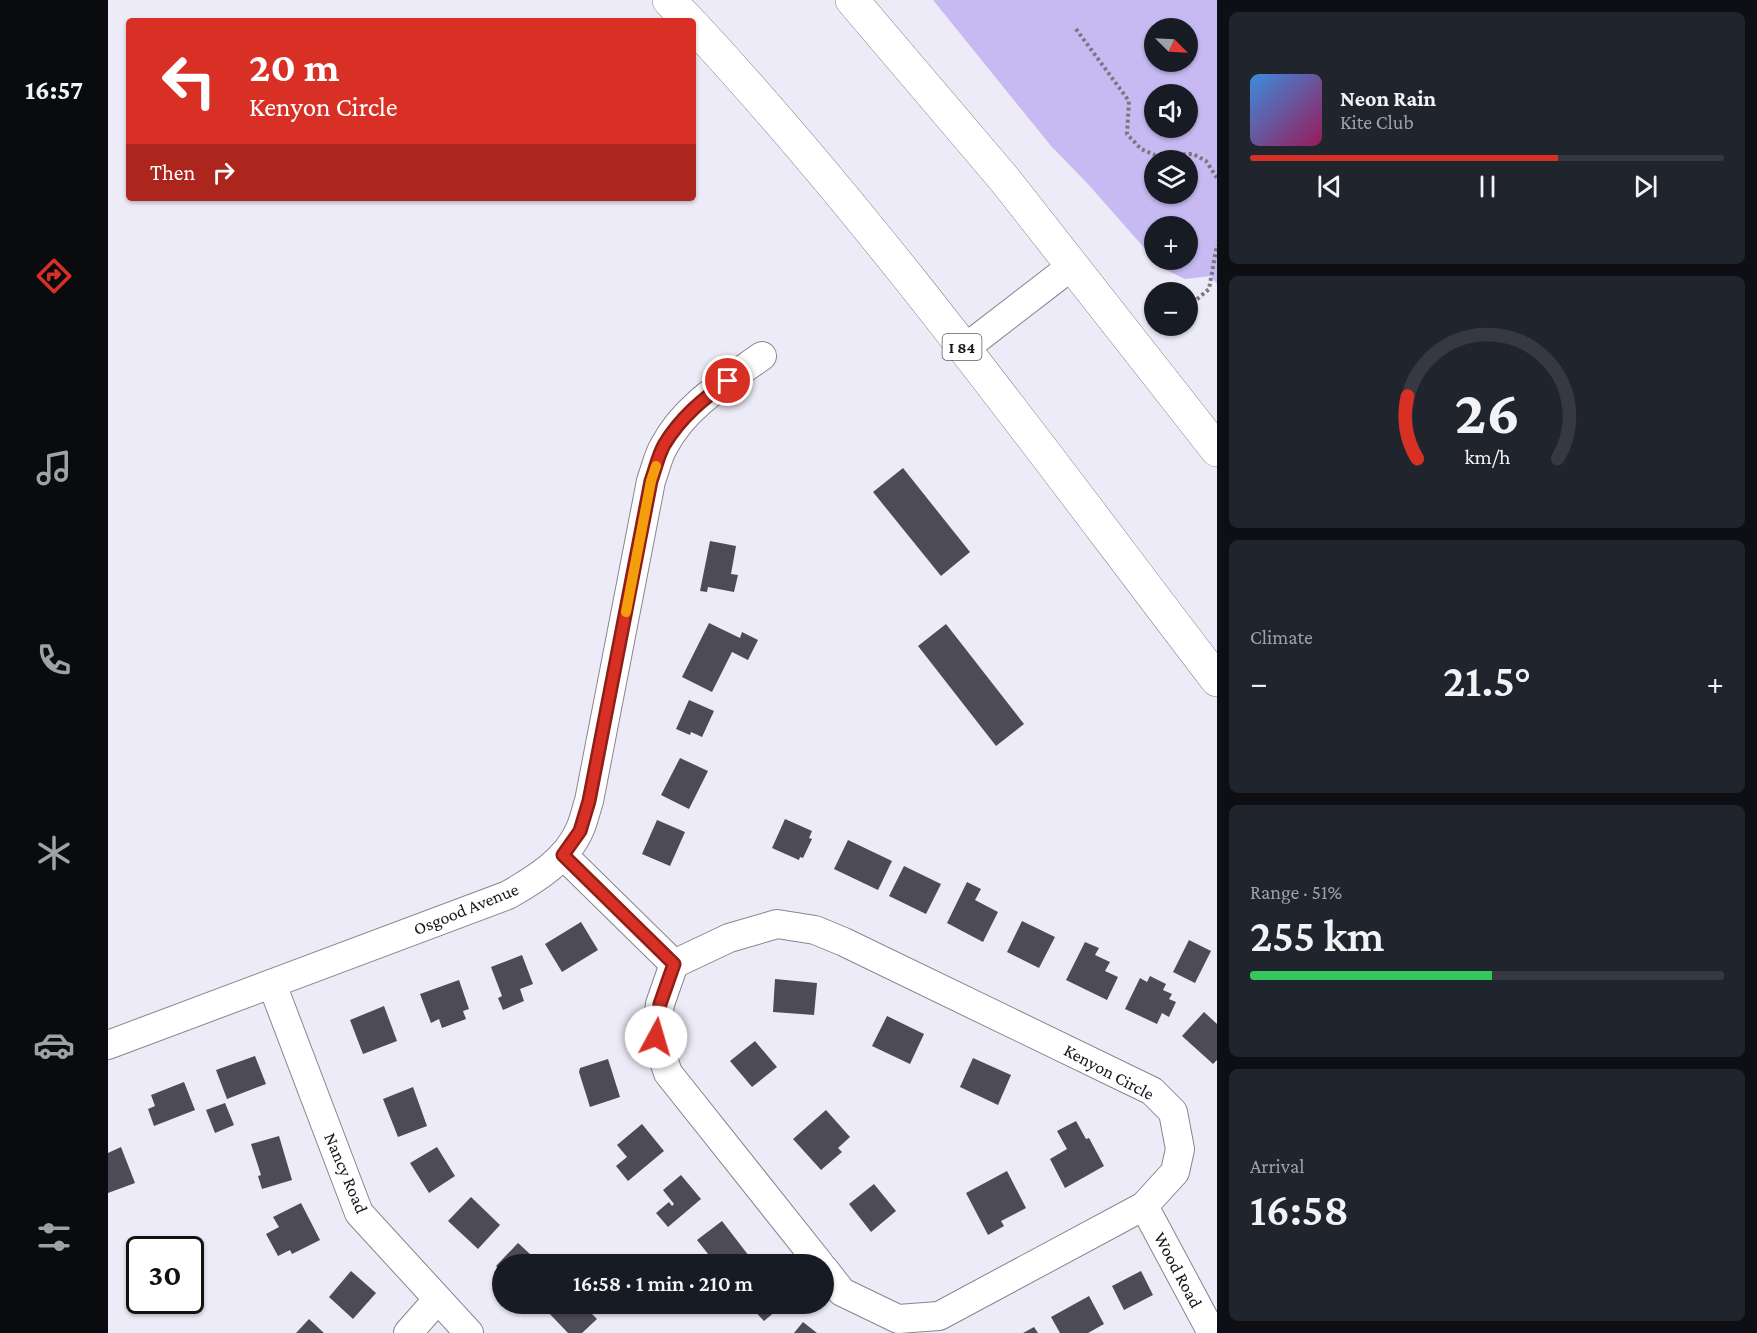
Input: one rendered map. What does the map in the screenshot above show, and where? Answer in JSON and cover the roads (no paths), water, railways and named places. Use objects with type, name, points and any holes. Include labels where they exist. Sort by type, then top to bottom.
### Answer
[{"type":"highway","points":[[669,0],[686,18]]},
{"type":"highway","points":[[852,0],[956,120],[1073,265],[1217,450]]},
{"type":"highway","name":"I 84","points":[[696,28],[814,162],[881,243],[1217,680]]},
{"type":"street","points":[[964,349],[1073,265]]},
{"type":"street","name":"Osgood Avenue","points":[[108,1045],[508,895],[537,879],[563,855],[580,831],[589,801],[651,481],[663,446],[683,418],[710,394],[762,356]]},
{"type":"street","points":[[563,855],[674,964],[660,1004],[656,1037],[668,1073],[812,1254]]},
{"type":"street","name":"Kenyon Circle","points":[[674,964],[729,938],[777,924],[815,930],[1152,1090],[1173,1112],[1180,1149],[1175,1172],[1144,1206],[939,1316],[898,1319],[842,1292],[834,1282]]},
{"type":"street","name":"Nancy Road","points":[[272,984],[359,1213],[469,1333]]},
{"type":"street","name":"Wood Road","points":[[1144,1206],[1212,1333]]},
{"type":"street","points":[[408,1333],[437,1300]]}]
